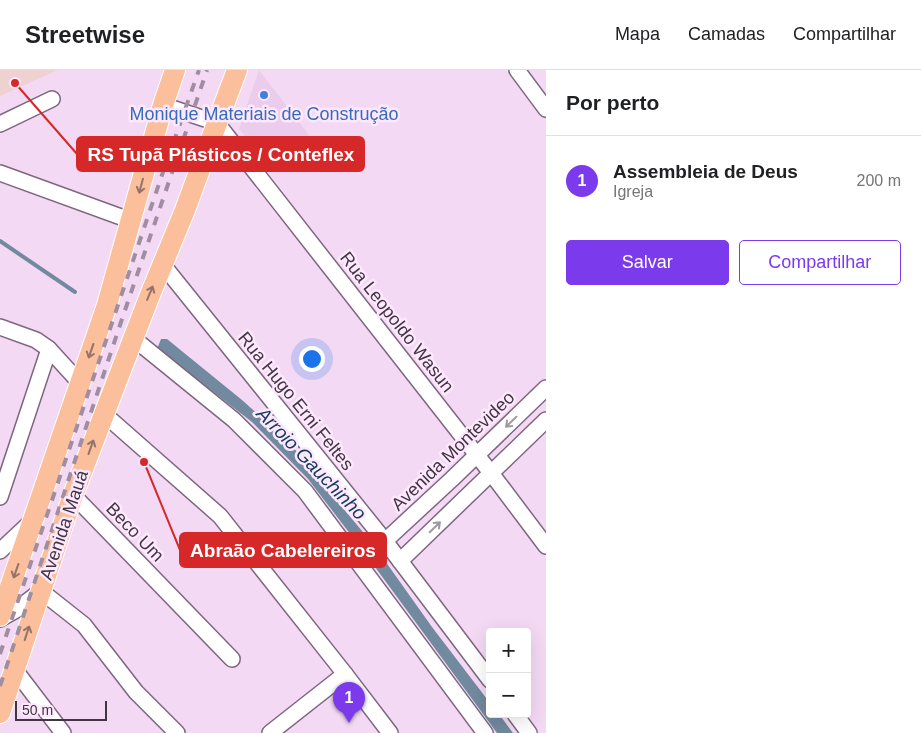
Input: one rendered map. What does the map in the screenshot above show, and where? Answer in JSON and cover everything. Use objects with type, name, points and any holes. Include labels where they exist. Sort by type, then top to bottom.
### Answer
[{"type":"main road","name":"Avenida Mauá","points":[[0,617],[108,305],[175,70]]},
{"type":"main road","name":"Avenida Mauá","points":[[0,713],[73,495],[132,338],[186,210],[237,70]]},
{"type":"street","points":[[516,70],[546,109]]},
{"type":"street","points":[[0,124],[52,99]]},
{"type":"street","points":[[164,106],[217,123]]},
{"type":"street","name":"Rua Leopoldo Wasun","points":[[217,123],[546,546]]},
{"type":"street","points":[[0,174],[132,222]]},
{"type":"street","name":"Rua Hugo Erni Feltes","points":[[163,265],[385,541],[486,675]]},
{"type":"street","points":[[0,327],[36,340],[49,349],[80,383]]},
{"type":"street","points":[[132,338],[234,420],[305,491],[485,733]]},
{"type":"street","points":[[2,487],[49,349]]},
{"type":"street","name":"Avenida Montevideo","points":[[385,541],[546,388]]},
{"type":"street","points":[[104,414],[220,516],[390,733]]},
{"type":"street","points":[[400,561],[546,420]]},
{"type":"street","points":[[452,479],[468,496]]},
{"type":"street","name":"Beco Um","points":[[73,495],[232,659]]},
{"type":"street","points":[[0,551],[33,520]]},
{"type":"street","points":[[0,617],[16,610],[41,591],[84,625],[136,692],[178,733]]},
{"type":"street","points":[[15,670],[63,733]]},
{"type":"street","points":[[270,733],[345,674]]},
{"type":"street","points":[[518,718],[529,733]]},
{"type":"shaded area","points":[[0,70],[58,70],[0,96]]},
{"type":"shaded area","name":"Monique Materiais de Construção","points":[[259,70],[309,135],[270,164],[239,129]]},
{"type":"water","points":[[161,339],[167,339],[242,400],[289,442],[373,544],[432,627],[486,698],[486,718],[502,718],[513,733],[497,733],[308,479],[252,422],[157,349]]},
{"type":"waterway","name":"Arroio Gauchinho","points":[[0,241],[75,292]]},
{"type":"railway","points":[[0,654],[199,70]]},
{"type":"railway","points":[[0,686],[207,70]]},
{"type":"place","name":"RS Tupã Plásticos / Conteflex","points":[[15,83]]},
{"type":"place","name":"Monique Materiais de Construção","points":[[264,95]]},
{"type":"place","name":"Abraão Cabelereiros","points":[[144,462]]},
{"type":"place","name":"Assembleia de Deus","points":[[349,723]]}]
